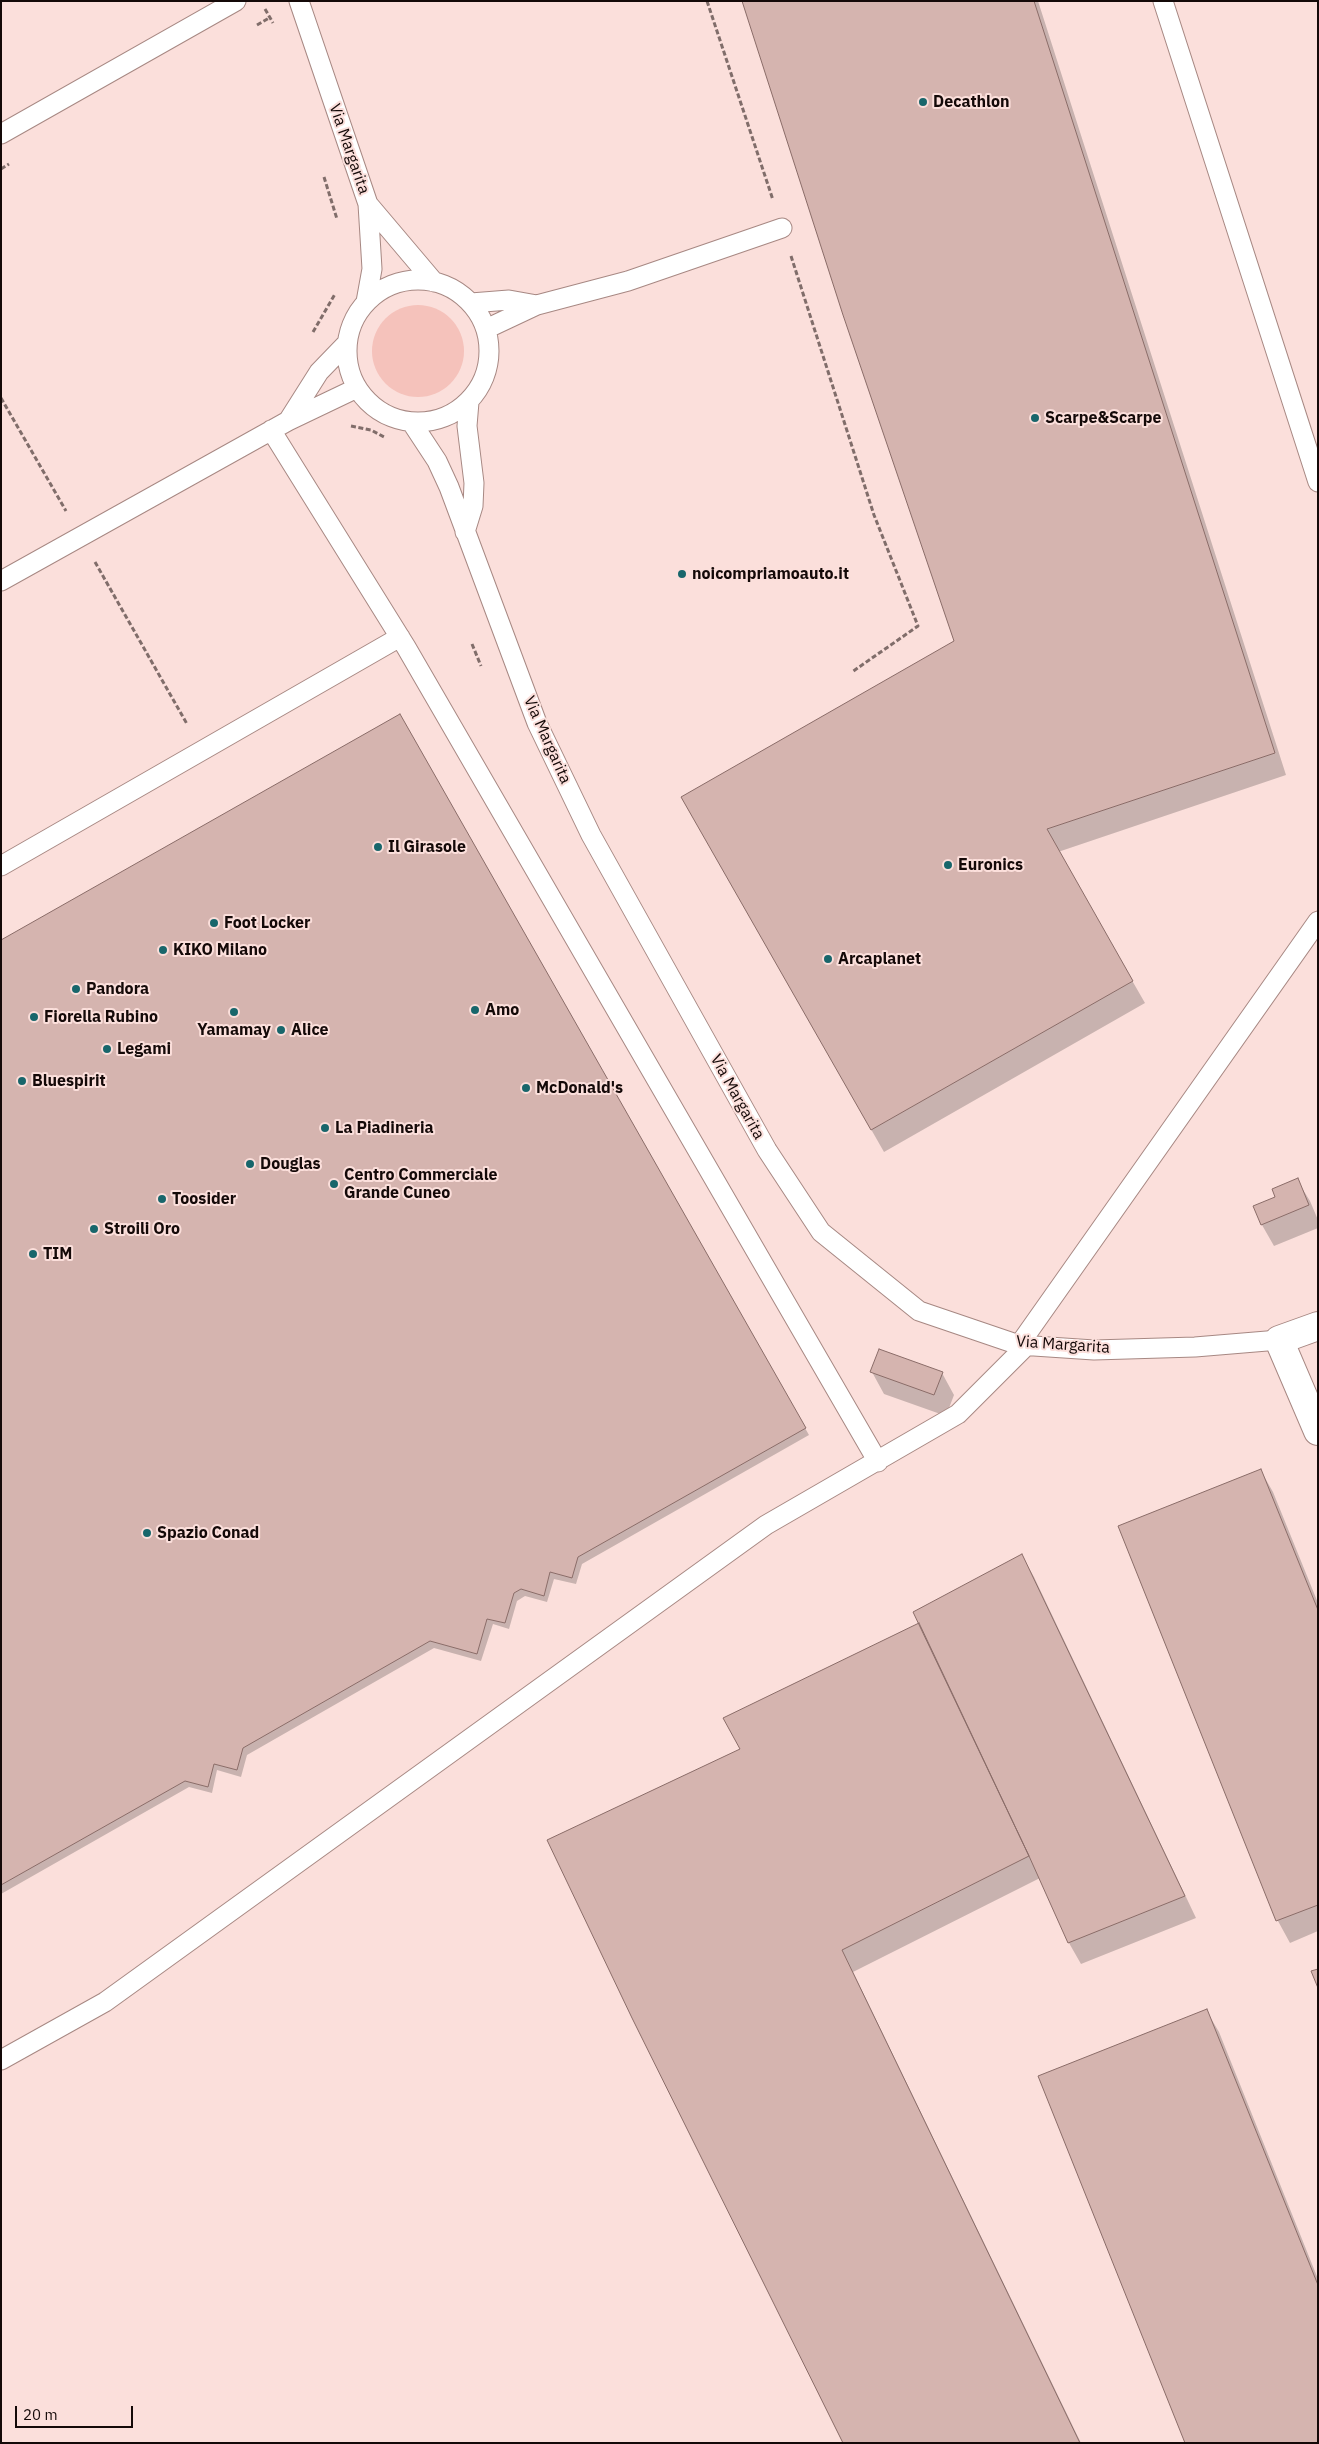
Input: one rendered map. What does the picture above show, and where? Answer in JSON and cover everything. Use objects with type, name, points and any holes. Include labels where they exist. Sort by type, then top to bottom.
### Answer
[{"type":"street","points":[[1318,1326],[1279,1340],[1318,1431]]},
{"type":"lane","points":[[1,134],[236,1]]},
{"type":"lane","name":"Via Margarita","points":[[299,1],[368,204],[372,269],[366,302]]},
{"type":"lane","points":[[1163,1],[1318,482]]},
{"type":"lane","points":[[368,204],[434,282]]},
{"type":"lane","points":[[486,329],[537,305],[628,281],[782,228]]},
{"type":"lane","points":[[420,280],[434,282],[448,286],[471,303],[480,315],[486,329],[490,348],[488,368],[481,387],[469,402],[452,415],[433,421],[412,423],[390,417],[371,405],[357,388],[348,366],[347,343],[353,321],[366,302],[377,292],[398,283],[420,280]]},
{"type":"lane","points":[[471,303],[509,300],[537,305]]},
{"type":"lane","points":[[280,425],[319,372],[347,343]]},
{"type":"lane","points":[[1,582],[280,425],[357,388]]},
{"type":"lane","points":[[465,532],[473,499],[467,426],[469,402]]},
{"type":"lane","name":"Via Margarita","points":[[412,423],[441,469],[537,723],[590,835],[767,1150],[821,1232],[919,1311],[1023,1345],[1094,1350],[1194,1347],[1279,1340]]},
{"type":"lane","points":[[280,425],[400,637],[878,1462]]},
{"type":"lane","points":[[1,866],[400,637]]},
{"type":"lane","points":[[1,2060],[105,2002],[766,1525],[878,1462],[958,1414],[1023,1345],[1318,921]]},
{"type":"path","points":[[707,1],[874,515],[918,626],[852,672]]},
{"type":"path","points":[[1,398],[202,751]]},
{"type":"shaded area","points":[[418,305],[436,308],[451,318],[461,333],[464,351],[461,369],[451,384],[436,394],[418,397],[400,394],[385,384],[375,369],[372,351],[375,333],[385,318],[400,308]]},
{"type":"building","points":[[742,1],[1034,1],[1275,753],[1047,829],[1133,981],[871,1130],[681,797],[954,641],[843,315]]},
{"type":"building","name":"Centro Commerciale Grande Cuneo","points":[[400,714],[806,1428],[578,1557],[572,1578],[550,1572],[544,1596],[521,1589],[514,1593],[505,1623],[487,1619],[477,1654],[430,1641],[243,1748],[237,1770],[214,1764],[208,1787],[185,1781],[1,1885],[1,940]]},
{"type":"building","points":[[1298,1178],[1309,1205],[1261,1225],[1253,1206],[1275,1197],[1272,1189]]},
{"type":"building","points":[[879,1349],[943,1372],[934,1395],[870,1372]]},
{"type":"building","points":[[1261,1469],[1318,1610],[1318,1905],[1276,1921],[1118,1526]]},
{"type":"building","points":[[1022,1554],[1185,1896],[1068,1943],[1029,1856],[913,1612]]},
{"type":"building","points":[[919,1623],[1029,1856],[842,1950],[1080,2443],[843,2443],[632,2018],[547,1840],[740,1749],[723,1718]]},
{"type":"building","points":[[1318,1969],[1318,1988],[1311,1971]]},
{"type":"building","points":[[1207,2009],[1318,2285],[1318,2443],[1185,2443],[1038,2076]]},
{"type":"place","name":"Decathlon","points":[[923,102]]},
{"type":"place","name":"Scarpe&Scarpe","points":[[1035,418]]},
{"type":"place","name":"noicompriamoauto.it","points":[[682,574]]},
{"type":"place","name":"Il Girasole","points":[[378,847]]},
{"type":"place","name":"Euronics","points":[[948,865]]},
{"type":"place","name":"Foot Locker","points":[[214,923]]},
{"type":"place","name":"KIKO Milano","points":[[163,950]]},
{"type":"place","name":"Arcaplanet","points":[[828,959]]},
{"type":"place","name":"Pandora","points":[[76,989]]},
{"type":"place","name":"Amo","points":[[475,1010]]},
{"type":"place","name":"Yamamay","points":[[234,1012]]},
{"type":"place","name":"Fiorella Rubino","points":[[34,1017]]},
{"type":"place","name":"Alice","points":[[281,1030]]},
{"type":"place","name":"Legami","points":[[107,1049]]},
{"type":"place","name":"Bluespirit","points":[[22,1081]]},
{"type":"place","name":"McDonald's","points":[[526,1088]]},
{"type":"place","name":"La Piadineria","points":[[325,1128]]},
{"type":"place","name":"Douglas","points":[[250,1164]]},
{"type":"place","name":"Centro Commerciale Grande Cuneo","points":[[334,1184]]},
{"type":"place","name":"Toosider","points":[[162,1199]]},
{"type":"place","name":"Stroili Oro","points":[[94,1229]]},
{"type":"place","name":"TIM","points":[[33,1254]]},
{"type":"place","name":"Spazio Conad","points":[[147,1533]]}]
